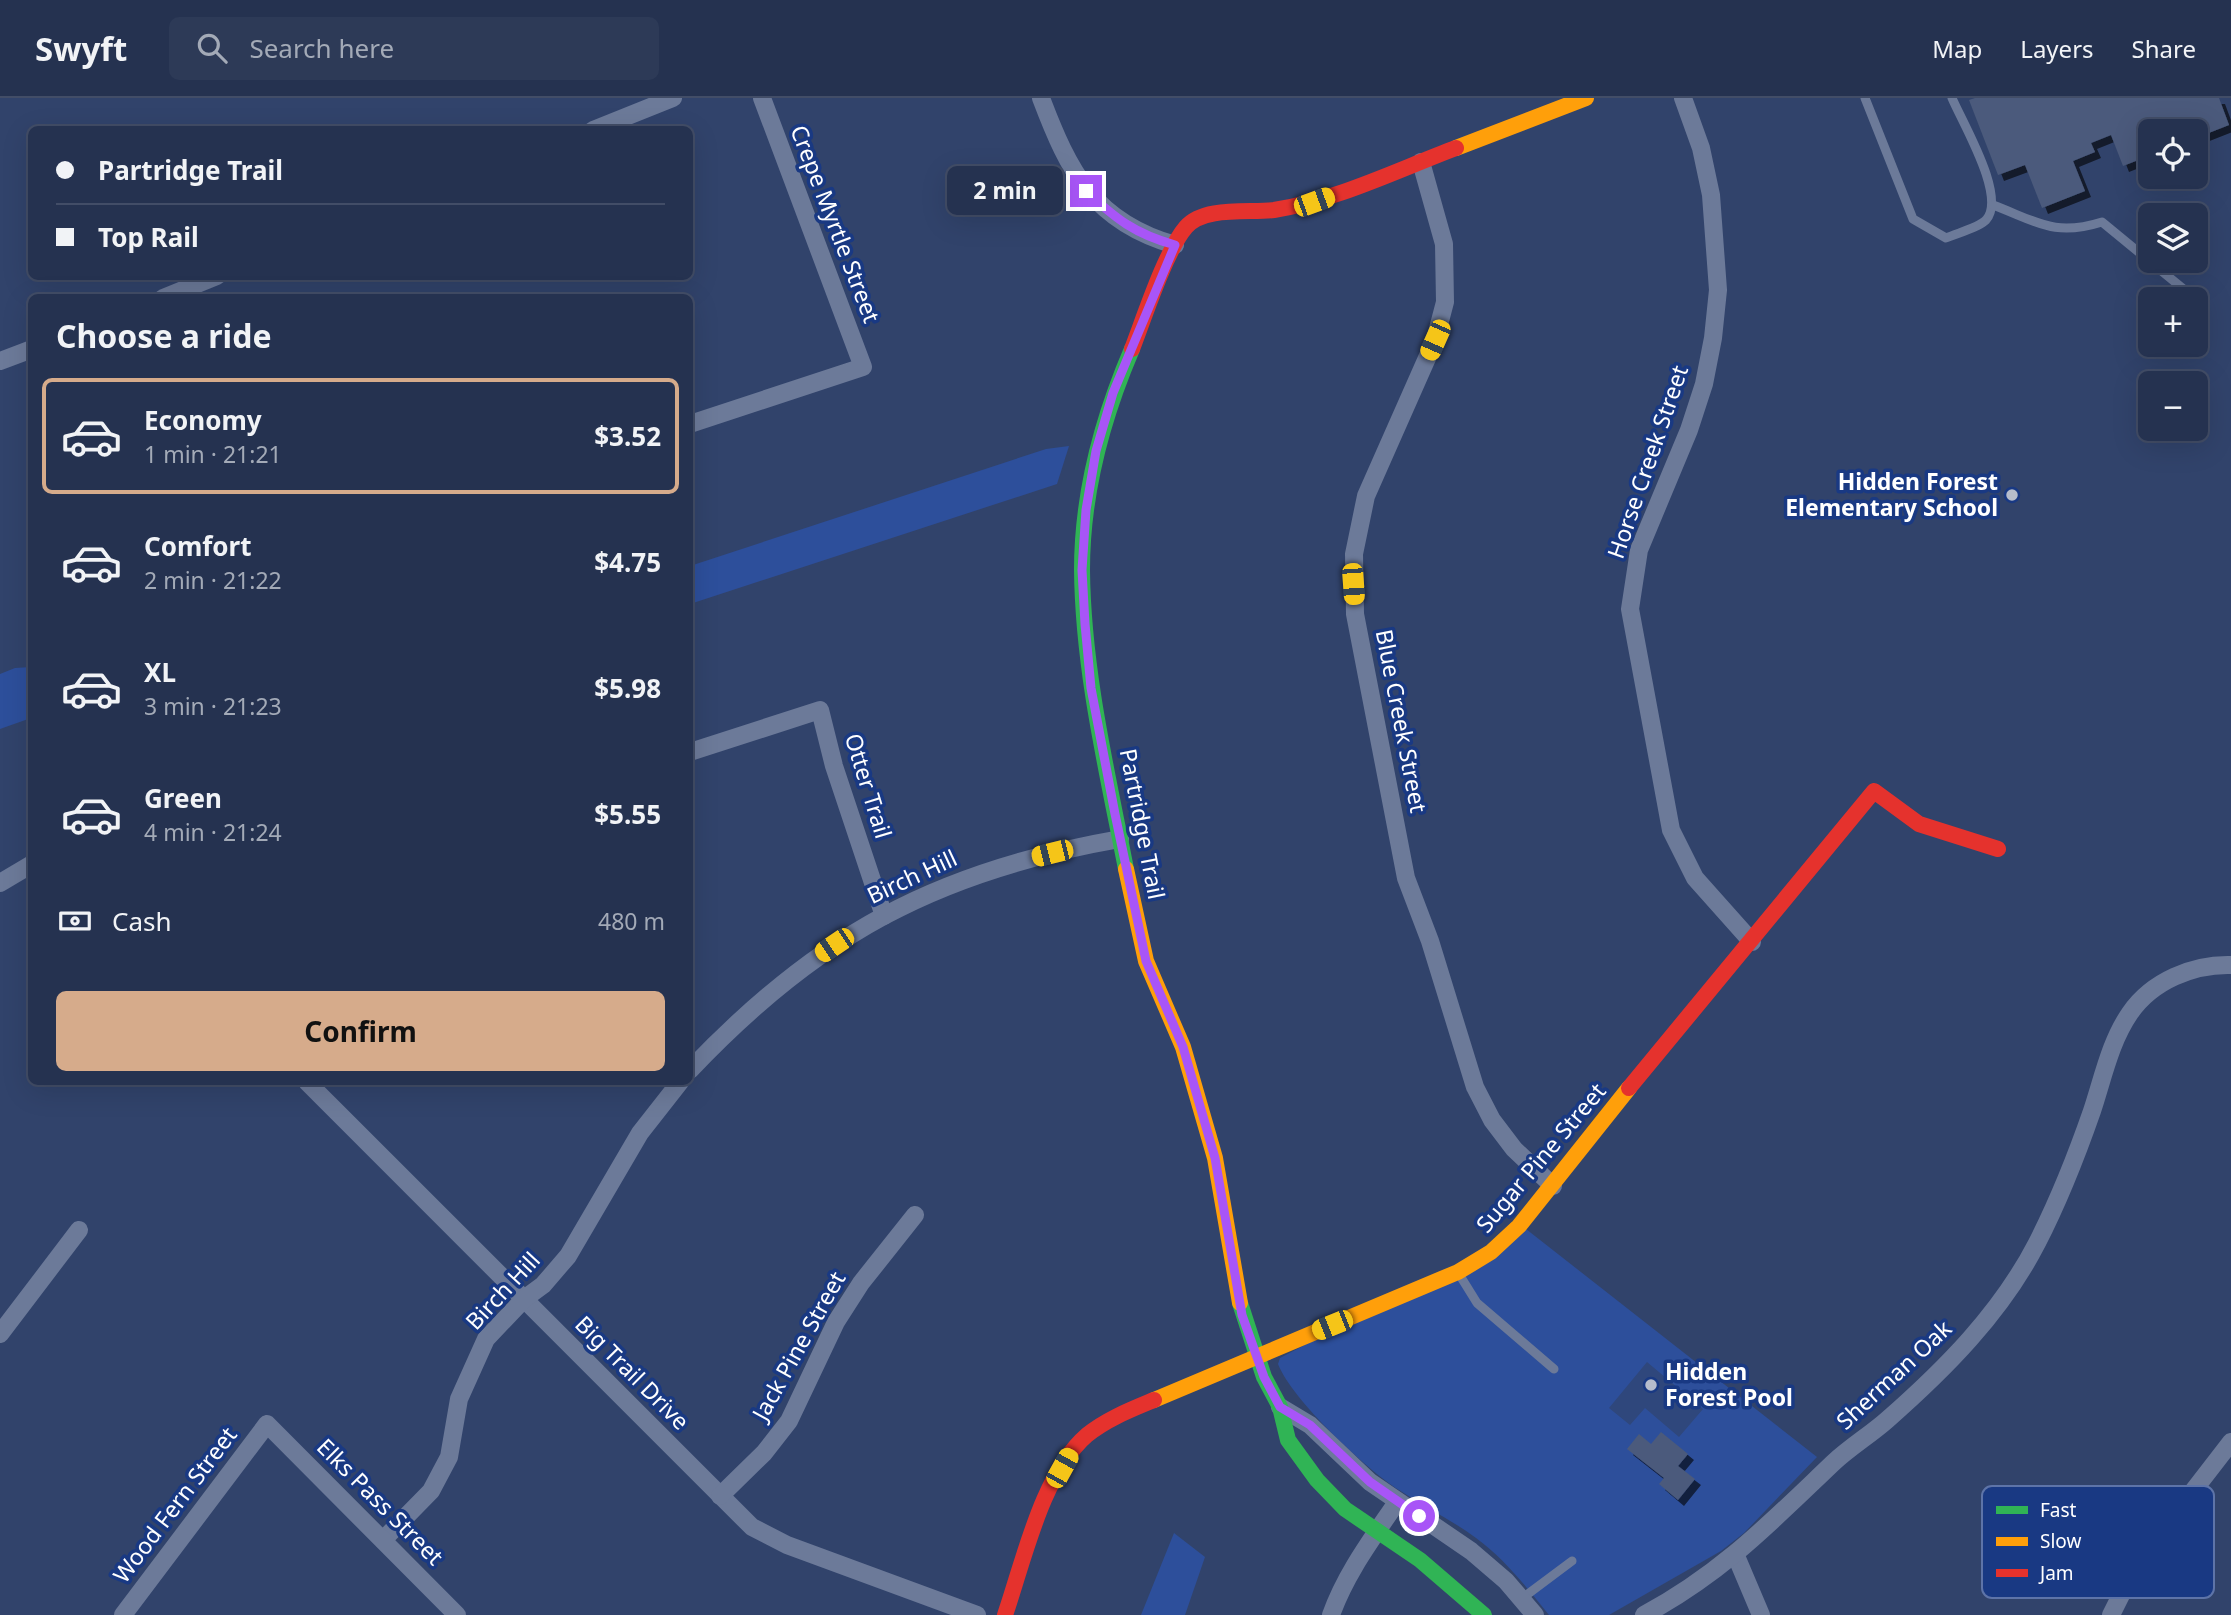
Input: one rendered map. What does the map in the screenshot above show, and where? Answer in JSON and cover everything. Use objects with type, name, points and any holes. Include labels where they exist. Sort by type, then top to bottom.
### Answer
[{"type":"street","points":[[603,126],[673,98]]},
{"type":"street","name":"Crepe Myrtle Street","points":[[693,423],[863,367],[762,98]]},
{"type":"street","points":[[1041,98],[1058,144],[1086,191],[1117,221],[1148,237],[1175,245]]},
{"type":"street","name":"Partridge Trail","points":[[1485,1615],[1439,1575],[1345,1509],[1317,1480],[1288,1440],[1280,1407],[1256,1357],[1242,1315],[1215,1158],[1183,1047],[1146,961],[1120,839],[1091,688],[1083,603],[1086,510],[1096,451],[1113,393],[1175,245],[1187,225],[1199,218],[1217,214],[1272,210],[1314,202],[1586,98]]},
{"type":"street","name":"Horse Creek Street","points":[[1683,98],[1701,148],[1711,195],[1718,290],[1713,338],[1704,384],[1689,430],[1639,551],[1630,609],[1671,830],[1695,878],[1752,942]]},
{"type":"street","name":"Blue Creek Street","points":[[1420,162],[1444,244],[1445,302],[1435,340],[1366,496],[1354,554],[1355,614],[1406,877],[1430,941],[1475,1087],[1492,1120],[1514,1149],[1553,1186]]},
{"type":"street","points":[[173,294],[207,280]]},
{"type":"street","points":[[0,361],[28,350]]},
{"type":"street","name":"Otter Trail","points":[[693,751],[820,710],[834,766],[884,916]]},
{"type":"street","name":"Sugar Pine Street","points":[[1005,1615],[1053,1484],[1071,1452],[1099,1425],[1458,1272],[1491,1252],[1519,1226],[1553,1186],[1678,1027],[1752,942],[1874,792],[1891,808],[1918,826],[1948,838],[1998,849]]},
{"type":"street","name":"Birch Hill","points":[[693,1067],[737,1021],[794,973],[855,931],[965,878],[1040,856],[1120,839]]},
{"type":"street","points":[[0,883],[28,866]]},
{"type":"street","name":"Sherman Oak","points":[[1644,1615],[1709,1577],[1736,1556],[1835,1461],[1885,1423],[1944,1368],[1993,1312],[2035,1247],[2067,1184],[2113,1045],[2131,1012],[2156,988],[2185,971],[2214,965],[2231,965]]},
{"type":"street","name":"Big Trail Drive","points":[[310,1085],[752,1527],[787,1545],[977,1615]]},
{"type":"street","name":"Birch Hill","points":[[383,1539],[431,1491],[449,1457],[466,1380],[486,1339],[568,1256],[640,1133],[678,1085]]},
{"type":"street","name":"Jack Pine Street","points":[[720,1496],[764,1453],[789,1421],[836,1322],[861,1283],[915,1215]]},
{"type":"street","points":[[0,1334],[79,1230]]},
{"type":"street","points":[[1280,1407],[1310,1425],[1370,1482],[1471,1551],[1535,1615]]},
{"type":"street","name":"Elks Pass Street","points":[[267,1424],[457,1615]]},
{"type":"street","name":"Wood Fern Street","points":[[123,1615],[267,1424]]},
{"type":"street","points":[[2197,1486],[2231,1442]]},
{"type":"street","points":[[1331,1615],[1341,1586],[1397,1502]]},
{"type":"street","points":[[1736,1556],[1761,1615]]},
{"type":"street","points":[[2110,1615],[2119,1598]]},
{"type":"lane","points":[[1865,98],[1913,219],[1946,238],[1985,221],[1993,205],[1992,188],[1952,98]]},
{"type":"lane","points":[[1993,205],[2046,226],[2076,230],[2102,222],[2181,287]]},
{"type":"lane","points":[[1458,1272],[1477,1303],[1554,1369]]},
{"type":"lane","points":[[1521,1599],[1572,1561]]},
{"type":"shaded area","points":[[1069,446],[1057,484],[693,603],[693,565],[1046,449]]},
{"type":"shaded area","points":[[28,667],[28,719],[0,729],[0,674],[15,668]]},
{"type":"shaded area","points":[[1526,1229],[1817,1457],[1744,1533],[1721,1551],[1609,1615],[1549,1615],[1515,1574],[1486,1546],[1385,1480],[1331,1433],[1298,1396],[1278,1364],[1280,1358]]},
{"type":"shaded area","name":"Hidden Forest Pool","points":[[1647,1362],[1703,1409],[1679,1437],[1645,1408],[1630,1425],[1609,1408]]},
{"type":"shaded area","points":[[1174,1533],[1205,1557],[1185,1615],[1141,1615]]},
{"type":"building","points":[[2219,98],[2229,125],[2208,133],[2208,119],[2138,119],[2138,160],[2123,166],[2111,135],[2091,143],[2095,152],[2073,161],[2085,191],[2042,208],[2025,165],[1998,175],[1969,100]]},
{"type":"building","points":[[1661,1432],[1688,1454],[1678,1466],[1695,1479],[1678,1500],[1659,1484],[1664,1478],[1627,1449],[1639,1434],[1651,1444]]},
{"type":"traffic: fast","points":[[1126,869],[1091,683],[1082,570],[1086,513],[1096,457],[1103,429],[1132,349]]},
{"type":"traffic: fast","points":[[1240,1303],[1264,1377],[1280,1407],[1288,1440],[1317,1480],[1345,1509],[1420,1560],[1484,1615]]},
{"type":"traffic: slow","points":[[1456,148],[1586,98]]},
{"type":"traffic: slow","points":[[1126,869],[1146,961],[1183,1047],[1215,1158],[1240,1303]]},
{"type":"traffic: slow","points":[[1154,1400],[1458,1272],[1491,1252],[1519,1226],[1629,1088]]},
{"type":"traffic: jam","points":[[1132,349],[1171,251],[1186,227],[1194,220],[1215,213],[1274,210],[1321,199],[1456,148]]},
{"type":"traffic: jam","points":[[1629,1088],[1874,791],[1919,824],[1998,849]]},
{"type":"traffic: jam","points":[[1005,1615],[1036,1519],[1058,1472],[1071,1452],[1087,1435],[1103,1424],[1154,1400]]},
{"type":"place","name":"Hidden Forest Elementary School","points":[[2012,495]]},
{"type":"place","name":"Hidden Forest Pool","points":[[1651,1385]]},
{"type":"route","points":[[1086,191],[1117,221],[1148,237],[1175,245],[1113,393],[1096,451],[1086,510],[1082,570],[1091,688],[1146,961],[1183,1047],[1215,1158],[1242,1315],[1252,1350],[1264,1377],[1280,1407],[1310,1425],[1370,1482],[1419,1516]]}]
